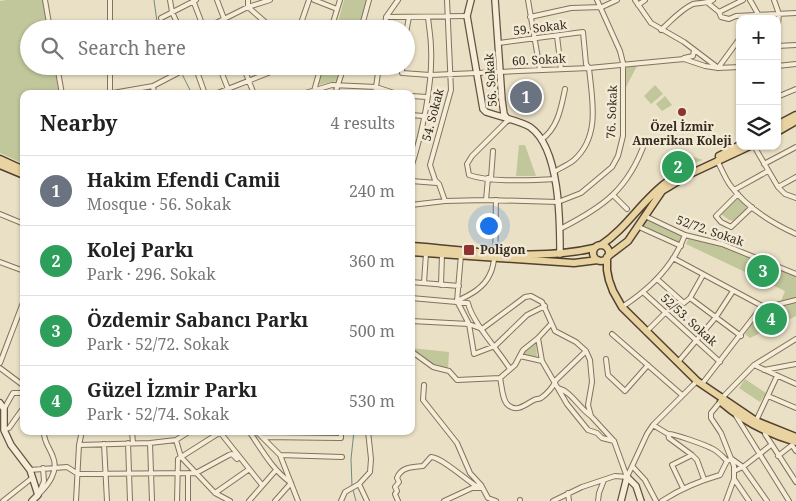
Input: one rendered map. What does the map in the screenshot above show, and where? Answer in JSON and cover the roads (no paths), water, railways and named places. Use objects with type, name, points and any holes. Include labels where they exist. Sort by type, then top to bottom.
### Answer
[{"type":"main road","points":[[781,123],[796,115]]},
{"type":"main road","points":[[781,130],[796,122]]},
{"type":"main road","points":[[415,252],[461,255],[560,254],[594,248],[615,236],[649,199],[668,184],[736,147]]},
{"type":"main road","points":[[415,246],[574,263],[599,260],[607,257],[628,240],[668,184],[741,150]]},
{"type":"main road","points":[[0,159],[20,168]]},
{"type":"main road","points":[[0,165],[20,173]]},
{"type":"main road","points":[[601,245],[608,250],[607,270],[613,291],[622,307],[646,332],[735,414],[751,424],[796,442]]},
{"type":"main road","points":[[594,248],[593,255],[607,270]]},
{"type":"main road","points":[[721,400],[756,421],[796,437]]},
{"type":"street","points":[[45,0],[48,20]]},
{"type":"street","points":[[110,0],[110,20]]},
{"type":"street","points":[[170,0],[176,20]]},
{"type":"street","points":[[161,18],[194,0],[201,20]]},
{"type":"street","points":[[217,0],[224,19],[248,7],[270,0]]},
{"type":"street","points":[[248,0],[248,7],[263,20]]},
{"type":"street","points":[[302,20],[309,0]]},
{"type":"street","points":[[314,0],[337,9]]},
{"type":"street","points":[[334,20],[340,0]]},
{"type":"street","points":[[363,20],[369,0]]},
{"type":"street","points":[[386,20],[398,0]]},
{"type":"street","name":"54. Sokak","points":[[445,201],[430,165],[451,90],[447,0]]},
{"type":"street","points":[[471,0],[467,16],[483,110],[508,120],[472,156],[467,164],[469,175],[477,178],[555,179]]},
{"type":"street","name":"56. Sokak","points":[[495,0],[503,109],[508,120],[528,126],[535,132],[541,140],[554,172],[560,229],[560,254]]},
{"type":"street","points":[[528,0],[540,70]]},
{"type":"street","name":"76. Sokak","points":[[415,206],[445,201],[558,202],[581,193],[612,167],[618,156],[623,136],[623,63],[602,7],[597,0]]},
{"type":"street","points":[[530,17],[571,8],[602,7],[617,0]]},
{"type":"street","points":[[635,0],[651,24],[718,68]]},
{"type":"street","points":[[638,5],[645,0]]},
{"type":"street","points":[[661,30],[684,8],[698,3],[708,3],[713,0]]},
{"type":"street","points":[[719,12],[743,0]]},
{"type":"street","points":[[750,0],[758,14]]},
{"type":"street","points":[[774,0],[779,14]]},
{"type":"street","points":[[708,3],[719,12],[721,17],[729,19],[736,16],[758,14],[796,13]]},
{"type":"street","points":[[386,17],[467,16]]},
{"type":"street","points":[[415,155],[428,97],[432,50],[428,17]]},
{"type":"street","name":"59. Sokak","points":[[499,43],[583,32],[588,68]]},
{"type":"street","points":[[557,36],[561,69]]},
{"type":"street","points":[[718,68],[736,43]]},
{"type":"street","points":[[781,46],[796,45]]},
{"type":"street","points":[[684,59],[693,56],[695,52]]},
{"type":"street","points":[[684,59],[705,66],[718,68],[736,67]]},
{"type":"street","name":"60. Sokak","points":[[415,74],[430,75],[588,68],[623,63],[684,59]]},
{"type":"street","points":[[781,66],[796,64]]},
{"type":"street","points":[[554,172],[574,160],[589,140],[593,112],[588,68]]},
{"type":"street","points":[[59,75],[61,90]]},
{"type":"street","points":[[109,90],[110,75]]},
{"type":"street","points":[[131,90],[153,86],[174,75]]},
{"type":"street","points":[[198,75],[204,90]]},
{"type":"street","points":[[223,75],[228,88]]},
{"type":"street","points":[[247,75],[253,90]]},
{"type":"street","points":[[224,90],[262,75]]},
{"type":"street","points":[[314,90],[318,75]]},
{"type":"street","points":[[336,90],[341,75]]},
{"type":"street","points":[[376,90],[378,75]]},
{"type":"street","points":[[317,90],[332,85],[376,87],[385,90]]},
{"type":"street","points":[[153,86],[154,90]]},
{"type":"street","points":[[781,95],[796,88]]},
{"type":"street","points":[[541,140],[548,136],[558,119],[565,89]]},
{"type":"street","points":[[415,96],[428,97]]},
{"type":"street","points":[[415,115],[423,116]]},
{"type":"street","points":[[560,229],[590,213],[613,195],[627,180],[645,142]]},
{"type":"street","points":[[764,164],[794,148],[796,155]]},
{"type":"street","points":[[756,150],[778,187],[785,194],[796,198]]},
{"type":"street","points":[[486,200],[493,151]]},
{"type":"street","points":[[668,184],[668,175],[675,155]]},
{"type":"street","points":[[717,160],[729,184],[738,194],[768,220],[796,234]]},
{"type":"street","points":[[734,190],[768,171]]},
{"type":"street","points":[[778,187],[796,177]]},
{"type":"street","points":[[415,181],[439,184]]},
{"type":"street","points":[[738,194],[716,216],[721,222],[731,227],[752,207]]},
{"type":"street","points":[[613,195],[627,209]]},
{"type":"street","points":[[457,301],[477,291],[490,274],[494,255],[496,200]]},
{"type":"street","points":[[0,214],[20,222]]},
{"type":"street","name":"52/72. Sokak","points":[[645,216],[685,234],[722,244],[796,274]]},
{"type":"street","name":"52/72. Sokak","points":[[639,227],[681,246]]},
{"type":"street","points":[[622,307],[644,293],[658,279],[681,246],[685,234]]},
{"type":"street","points":[[424,284],[426,253]]},
{"type":"street","points":[[441,285],[442,254]]},
{"type":"street","points":[[461,255],[457,301],[469,324],[474,354],[495,346],[527,315],[545,306]]},
{"type":"street","points":[[673,258],[764,308]]},
{"type":"street","points":[[0,262],[20,270]]},
{"type":"street","points":[[658,279],[684,303],[690,298],[703,274]]},
{"type":"street","points":[[415,283],[459,286]]},
{"type":"street","points":[[678,362],[716,317],[733,291]]},
{"type":"street","name":"52/53. Sokak","points":[[644,293],[720,362]]},
{"type":"street","points":[[482,329],[525,297],[531,296],[538,299],[545,306],[555,331],[576,342],[586,351],[590,360],[592,374],[588,405],[591,416]]},
{"type":"street","points":[[415,298],[468,303],[470,310],[482,329],[510,369]]},
{"type":"street","points":[[690,298],[740,336]]},
{"type":"street","points":[[621,501],[627,477],[653,425],[682,395],[720,362],[756,313],[764,308],[787,304],[796,300]]},
{"type":"street","points":[[0,363],[20,309]]},
{"type":"street","points":[[646,332],[666,312]]},
{"type":"street","points":[[415,321],[469,324],[482,329]]},
{"type":"street","points":[[415,354],[433,367],[449,371],[457,380],[500,378],[515,365],[523,350],[551,324]]},
{"type":"street","points":[[612,334],[682,395]]},
{"type":"street","points":[[538,338],[542,360],[556,386],[588,430],[597,433],[602,438],[614,441]]},
{"type":"street","points":[[726,501],[734,479],[734,470],[732,459],[721,433],[711,418],[711,413],[754,365],[796,339]]},
{"type":"street","points":[[556,386],[556,380],[586,351]]},
{"type":"street","points":[[520,356],[542,360]]},
{"type":"street","points":[[606,359],[608,375],[625,391],[648,366]]},
{"type":"street","points":[[764,370],[796,364]]},
{"type":"street","points":[[754,365],[796,384]]},
{"type":"street","points":[[0,368],[20,383]]},
{"type":"street","points":[[756,421],[777,376]]},
{"type":"street","points":[[500,378],[506,403],[511,407],[524,407],[534,400],[540,399],[556,386]]},
{"type":"street","points":[[424,385],[423,400],[457,443],[470,473],[482,487],[488,500],[496,501]]},
{"type":"street","points":[[556,386],[564,389],[575,399],[583,410],[614,441],[627,477],[636,486],[641,501]]},
{"type":"street","points":[[20,393],[12,393],[4,409],[4,430],[10,445],[30,470],[38,495]]},
{"type":"street","points":[[768,396],[796,408]]},
{"type":"street","points":[[0,403],[4,409]]},
{"type":"street","points":[[4,430],[9,428],[20,413]]},
{"type":"street","points":[[735,414],[789,501]]},
{"type":"street","points":[[653,425],[668,434],[669,438],[697,460],[704,479]]},
{"type":"street","points":[[668,434],[674,433],[691,442],[712,448],[727,461]]},
{"type":"street","points":[[765,434],[796,482]]},
{"type":"street","points":[[32,501],[48,485],[55,468],[54,458],[44,439],[44,435]]},
{"type":"street","points":[[76,501],[81,435]]},
{"type":"street","points":[[130,501],[129,474],[131,435]]},
{"type":"street","points":[[79,445],[150,443],[176,440],[184,435]]},
{"type":"street","points":[[177,501],[178,459],[214,435]]},
{"type":"street","points":[[221,435],[262,485]]},
{"type":"street","points":[[252,435],[266,458],[291,483]]},
{"type":"street","points":[[262,437],[341,438],[341,435]]},
{"type":"street","points":[[341,501],[345,492],[359,484],[370,472],[371,459],[368,435]]},
{"type":"street","points":[[262,437],[280,455],[298,501]]},
{"type":"street","points":[[176,440],[181,457],[215,492],[227,500]]},
{"type":"street","points":[[150,443],[152,501]]},
{"type":"street","points":[[104,444],[107,501]]},
{"type":"street","points":[[778,456],[792,445],[796,450]]},
{"type":"street","points":[[734,470],[772,446]]},
{"type":"street","points":[[30,470],[67,467],[78,474],[196,473],[229,455],[232,454],[236,459]]},
{"type":"street","points":[[280,455],[342,457]]},
{"type":"street","points":[[683,488],[672,465],[692,455]]},
{"type":"street","points":[[398,501],[395,487],[399,482],[397,478],[399,473],[404,468],[423,466],[431,457],[441,459],[462,477],[476,486],[482,487]]},
{"type":"street","points":[[662,501],[683,488],[704,479],[720,475],[727,461],[732,459]]},
{"type":"street","points":[[732,459],[743,466],[767,501]]},
{"type":"street","points":[[633,466],[648,485],[656,501]]},
{"type":"street","points":[[38,495],[44,481],[43,468]]},
{"type":"street","points":[[215,492],[248,470]]},
{"type":"street","points":[[248,501],[276,470]]},
{"type":"street","points":[[188,473],[188,501]]},
{"type":"street","points":[[553,501],[568,493],[615,476],[627,477]]},
{"type":"street","points":[[3,501],[32,478]]},
{"type":"street","points":[[734,479],[749,501]]},
{"type":"street","points":[[598,501],[604,480]]},
{"type":"street","points":[[275,501],[291,483]]},
{"type":"street","points":[[359,484],[367,501]]},
{"type":"street","points":[[444,501],[472,488],[482,487]]},
{"type":"street","points":[[568,493],[569,501]]},
{"type":"waterway","points":[[154,0],[157,20]]},
{"type":"waterway","points":[[182,75],[190,90]]},
{"type":"waterway","points":[[352,486],[351,459],[354,435]]},
{"type":"waterway","points":[[353,490],[356,501]]},
{"type":"place","name":"Hakim Efendi Camii","points":[[526,97]]},
{"type":"place","name":"Özel İzmir Amerikan Koleji","points":[[682,112]]},
{"type":"place","name":"Kolej Parkı","points":[[678,167]]},
{"type":"place","name":"Poligon","points":[[469,250]]},
{"type":"place","name":"Özdemir Sabancı Parkı","points":[[763,271]]},
{"type":"place","name":"Güzel İzmir Parkı","points":[[771,319]]}]
